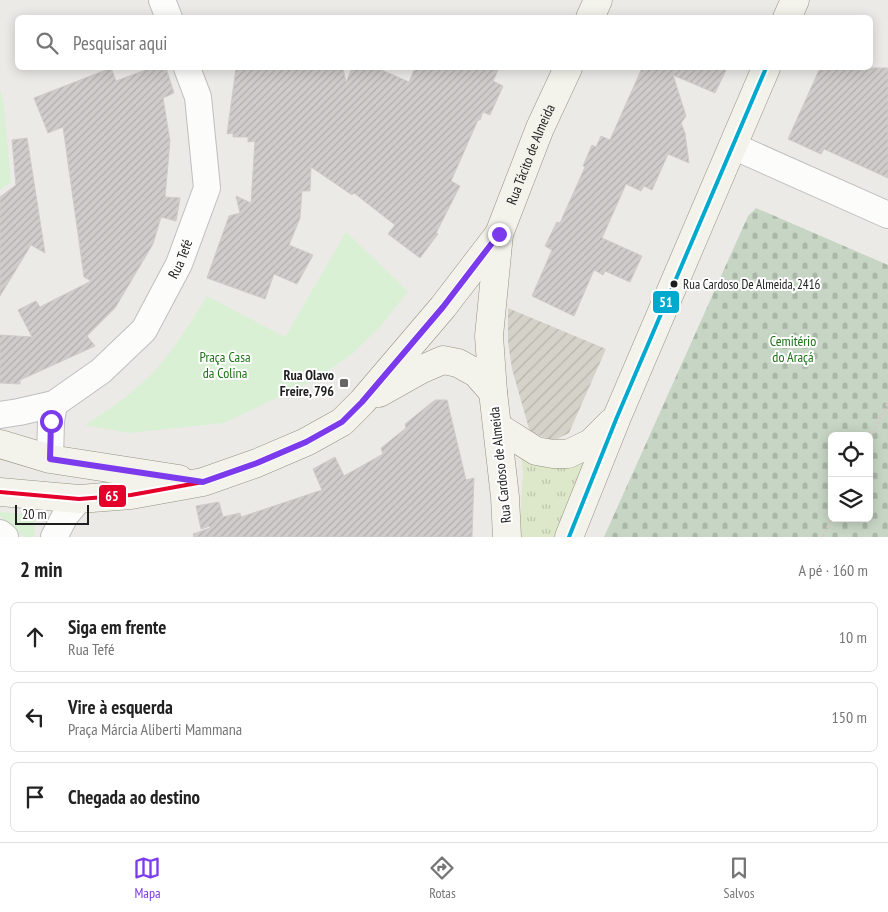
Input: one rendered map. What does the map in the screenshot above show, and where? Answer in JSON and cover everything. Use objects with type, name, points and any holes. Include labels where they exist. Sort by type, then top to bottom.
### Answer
[{"type":"main road","points":[[591,15],[598,0]]},
{"type":"main road","points":[[788,15],[794,0]]},
{"type":"main road","name":"Rua Tácito de Almeida","points":[[493,392],[489,336],[499,234],[540,128],[567,70]]},
{"type":"main road","points":[[569,537],[617,417],[765,70]]},
{"type":"main road","points":[[0,492],[79,499],[131,495],[203,482],[249,466],[306,442],[342,422],[362,402],[443,307],[499,234]]},
{"type":"main road","points":[[362,402],[420,370],[443,360],[458,363],[476,373],[493,392]]},
{"type":"main road","name":"Rua Cardoso de Almeida","points":[[493,392],[505,497],[507,537]]},
{"type":"main road","points":[[498,427],[536,451],[568,454],[591,443],[617,417]]},
{"type":"main road","points":[[0,444],[50,459],[203,482]]},
{"type":"street","points":[[162,0],[168,15]]},
{"type":"street","name":"Rua Tefé","points":[[0,415],[54,404],[101,371],[144,330],[179,264],[207,188],[198,97],[188,70]]},
{"type":"street","points":[[733,146],[888,215]]},
{"type":"street","points":[[50,459],[51,421],[54,404]]},
{"type":"street","points":[[54,537],[65,516],[79,499]]},
{"type":"street","points":[[0,532],[5,537]]},
{"type":"path","points":[[873,434],[888,403]]},
{"type":"path","points":[[823,537],[830,522]]},
{"type":"shaded area","points":[[508,308],[606,349],[569,433],[557,439],[549,439],[530,432],[512,369],[508,342]]},
{"type":"green space","points":[[0,88],[4,106],[11,182],[0,190]]},
{"type":"green space","name":"Cemitério do Araçá","points":[[756,208],[888,265],[888,537],[604,537],[748,216]]},
{"type":"green space","name":"Praça Casa da Colina","points":[[346,232],[408,291],[381,326],[352,354],[315,380],[224,423],[129,433],[85,425],[124,398],[158,367],[178,341],[207,296],[285,337]]},
{"type":"green space","points":[[519,441],[596,445],[555,537],[519,537],[523,472]]},
{"type":"green space","points":[[0,512],[35,515],[34,537],[24,537],[0,516]]},
{"type":"building","points":[[873,68],[888,68],[888,178],[824,149],[821,154],[788,139],[819,70],[873,70]]},
{"type":"building","points":[[106,70],[112,70],[116,81],[146,70],[167,70],[174,93],[163,98],[170,141],[165,197],[180,198],[176,221],[161,217],[153,244],[115,308],[87,336],[95,346],[20,380],[20,384],[0,383],[0,335],[32,337],[18,310],[36,301],[40,307],[91,281],[84,277],[63,127],[48,133],[34,98]]},
{"type":"building","points":[[236,70],[343,70],[346,82],[351,70],[382,70],[409,82],[414,70],[498,70],[493,81],[503,86],[490,115],[483,112],[480,120],[478,120],[451,181],[460,186],[436,233],[438,234],[420,258],[388,234],[395,225],[354,193],[352,195],[311,167],[310,191],[302,191],[300,218],[289,245],[313,255],[297,284],[274,274],[265,299],[207,278],[229,216],[240,213],[236,196],[251,203],[255,141],[248,142],[248,137],[233,137],[233,133],[227,134]]},
{"type":"building","points":[[641,70],[726,70],[715,93],[673,75],[686,116],[681,123],[685,133],[689,163],[668,154],[652,190],[644,186],[641,191],[626,184],[602,238],[642,256],[630,282],[605,271],[603,275],[594,270],[574,316],[532,296],[552,250],[545,246],[557,222],[560,223],[585,167],[583,166],[592,145],[596,147],[601,136],[610,140]]},
{"type":"building","points":[[27,138],[45,253],[31,245],[0,296],[0,197],[16,185],[12,140]]},
{"type":"building","points":[[435,400],[447,400],[466,480],[474,478],[472,537],[194,537],[193,534],[210,528],[210,526],[201,529],[196,506],[219,502],[223,517],[240,513],[241,517],[322,490],[313,469],[335,457],[344,476],[383,454],[381,448],[406,428],[405,424]]},
{"type":"transit line","name":"51","points":[[569,537],[617,417],[765,70]]},
{"type":"transit line","name":"65","points":[[0,492],[79,499],[131,495],[203,482],[257,463],[306,442],[342,422],[362,402],[443,307],[499,234]]},
{"type":"place","name":"Rua Cardoso De Almeida, 2416","points":[[674,284]]},
{"type":"place","name":"Rua Olavo Freire, 796","points":[[344,383]]},
{"type":"route","points":[[51,421],[50,459],[203,482],[257,463],[306,442],[342,422],[362,402],[443,307],[499,234]]}]
